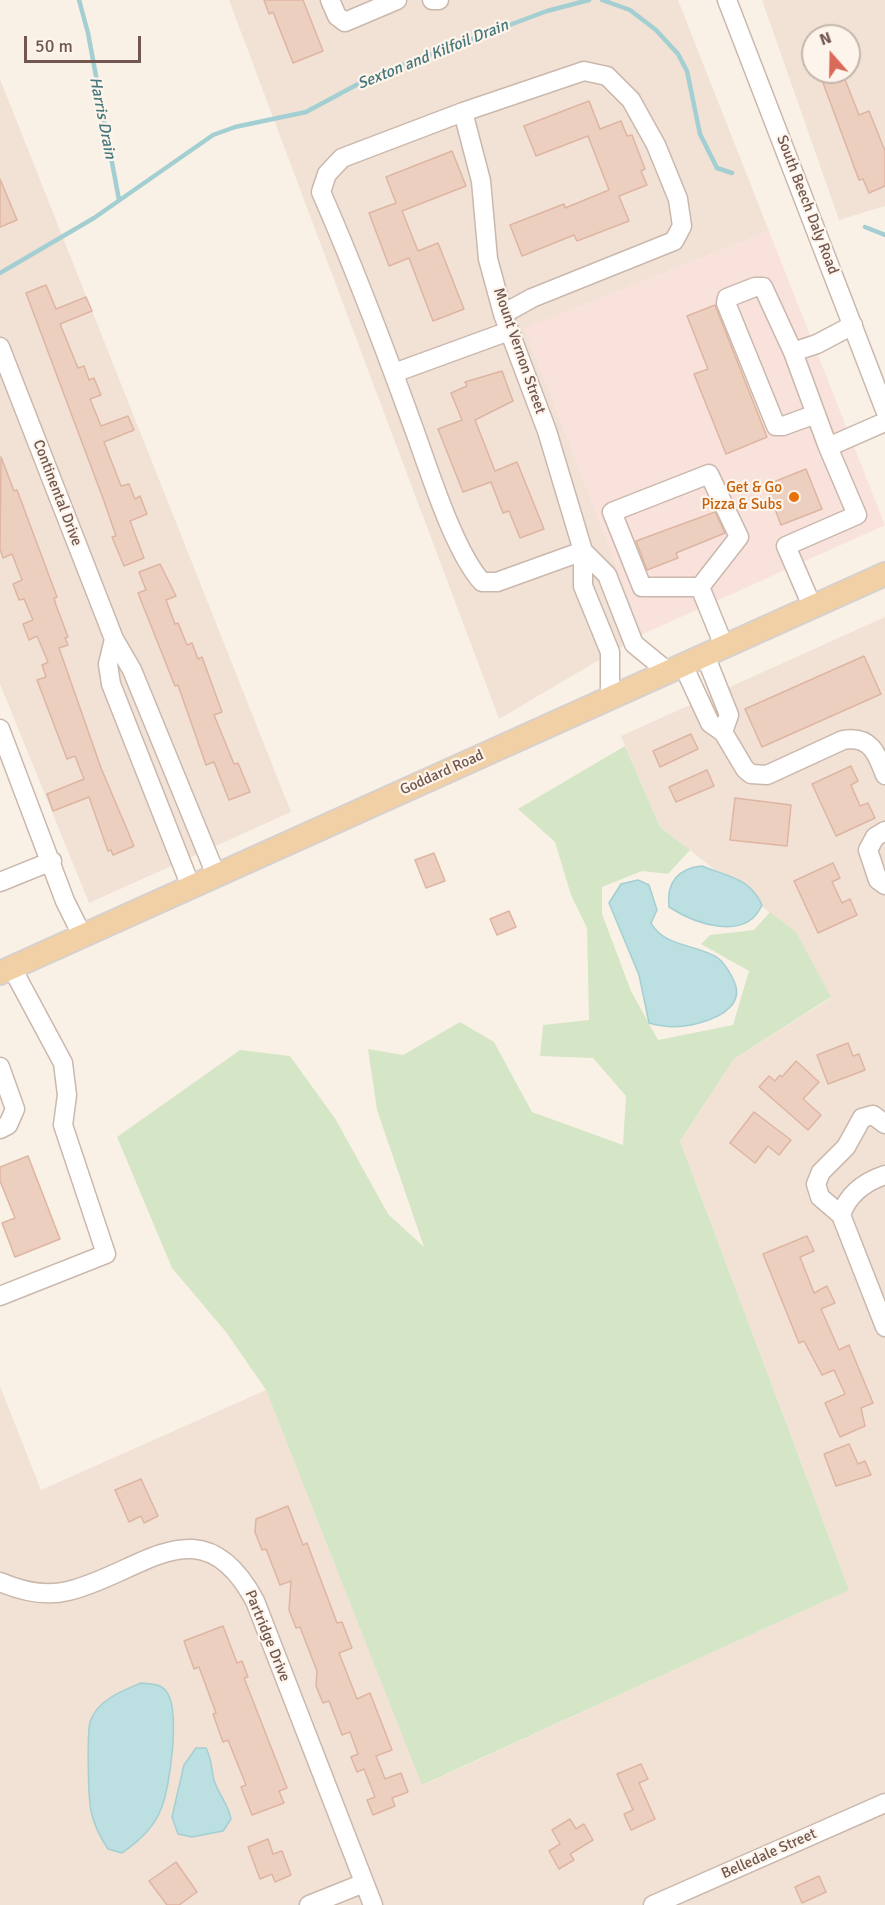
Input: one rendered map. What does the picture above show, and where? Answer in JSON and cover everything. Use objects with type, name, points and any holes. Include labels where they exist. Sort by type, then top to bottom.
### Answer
[{"type":"main road","name":"Goddard Road","points":[[6,971],[885,574]]},
{"type":"street","points":[[330,0],[337,16],[345,22],[397,0]]},
{"type":"street","points":[[432,0],[439,0]]},
{"type":"street","name":"South Beech Daly Road","points":[[727,0],[885,410]]},
{"type":"street","points":[[394,373],[506,322],[532,298],[674,241],[682,226],[678,199],[656,145],[631,100],[607,76],[584,72],[463,112],[342,158],[327,174],[321,192],[394,373],[432,478],[466,559],[482,582],[498,582],[583,551]]},
{"type":"street","name":"Mount Vernon Street","points":[[463,112],[481,181],[488,260],[506,322],[547,431],[583,551],[583,586],[610,652],[610,698]]},
{"type":"street","points":[[812,606],[786,546],[857,515],[828,447],[816,414],[793,352],[763,287],[754,287],[727,298],[726,303],[776,426],[783,426],[816,414]]},
{"type":"street","points":[[793,352],[817,344],[853,325]]},
{"type":"street","name":"Continental Drive","points":[[0,347],[114,639],[132,670],[216,875]]},
{"type":"street","points":[[828,447],[885,422]]},
{"type":"street","points":[[709,474],[739,537],[700,587],[642,587],[612,512],[709,474]]},
{"type":"street","name":"Mount Vernon Street","points":[[583,551],[607,575],[634,644],[675,668]]},
{"type":"street","points":[[700,587],[729,715],[723,732]]},
{"type":"street","points":[[114,639],[108,664],[111,684],[191,887]]},
{"type":"street","points":[[675,668],[710,723],[723,732],[745,769],[752,774],[767,775],[843,740],[856,739],[874,748],[885,775]]},
{"type":"street","points":[[0,729],[82,937]]},
{"type":"street","points":[[885,831],[875,837],[868,850],[878,880],[885,885]]},
{"type":"street","points":[[0,882],[51,861]]},
{"type":"street","points":[[0,1296],[106,1254],[63,1125],[67,1095],[63,1062],[6,971]]},
{"type":"street","points":[[0,1067],[15,1109],[8,1125],[0,1129]]},
{"type":"street","points":[[885,1124],[873,1115],[862,1118],[846,1147],[817,1178],[816,1185],[820,1197],[842,1215],[885,1327]]},
{"type":"street","points":[[842,1215],[846,1202],[855,1192],[885,1175]]},
{"type":"street","name":"Partridge Drive","points":[[0,1582],[26,1592],[67,1592],[172,1549],[206,1553],[229,1565],[246,1585],[255,1601],[373,1905]]},
{"type":"street","name":"Belledale Street","points":[[653,1905],[885,1803]]},
{"type":"street","points":[[309,1905],[364,1883]]},
{"type":"shaded area","points":[[229,0],[678,0],[769,231],[525,328],[643,634],[499,719]]},
{"type":"shaded area","points":[[762,0],[885,0],[885,206],[839,220]]},
{"type":"shaded area","points":[[0,79],[291,812],[89,903],[0,684]]},
{"type":"shaded area","points":[[769,231],[885,525],[643,634],[524,328]]},
{"type":"shaded area","points":[[885,617],[885,1905],[0,1905],[0,1386],[41,1490],[266,1390],[423,1785],[849,1590],[680,1141],[734,1059],[831,998],[795,932],[660,827],[621,736]]},
{"type":"green space","points":[[625,746],[660,827],[690,850],[668,874],[642,871],[602,887],[602,914],[631,991],[658,1040],[733,1025],[749,971],[701,944],[710,935],[754,930],[770,912],[796,932],[831,997],[734,1059],[680,1141],[849,1590],[422,1785],[266,1390],[226,1332],[172,1268],[117,1137],[240,1050],[290,1056],[336,1120],[388,1214],[424,1247],[377,1110],[368,1049],[403,1055],[460,1022],[494,1042],[532,1112],[623,1145],[626,1096],[593,1058],[540,1056],[543,1025],[589,1020],[587,928],[571,895],[555,842],[518,809]]},
{"type":"water","points":[[702,866],[737,879],[751,889],[762,905],[754,916],[744,923],[719,926],[692,919],[669,907],[670,891],[675,878],[686,870]]},
{"type":"water","points":[[638,880],[649,885],[657,910],[651,923],[657,931],[673,941],[710,954],[728,969],[736,986],[736,994],[730,1008],[724,1013],[686,1026],[668,1027],[649,1023],[639,975],[609,903],[621,884]]},
{"type":"water","points":[[141,1683],[155,1684],[166,1691],[173,1714],[173,1749],[168,1784],[158,1816],[145,1834],[122,1853],[108,1849],[92,1816],[89,1729],[93,1714],[104,1702]]},
{"type":"water","points":[[196,1748],[206,1748],[216,1785],[231,1819],[223,1831],[192,1837],[178,1834],[172,1817],[184,1765]]},
{"type":"building","points":[[264,0],[303,0],[323,51],[293,63],[273,12],[269,14]]},
{"type":"building","points":[[823,84],[847,84],[859,115],[869,111],[885,151],[885,186],[869,193],[863,179],[859,180]]},
{"type":"building","points":[[589,101],[600,129],[621,121],[627,136],[632,135],[645,169],[641,171],[647,185],[619,196],[629,221],[577,241],[574,235],[522,256],[510,225],[564,204],[565,208],[609,190],[588,136],[536,156],[524,126]]},
{"type":"building","points":[[452,151],[466,186],[402,211],[418,251],[438,243],[464,309],[433,321],[409,258],[389,266],[369,213],[396,203],[386,177]]},
{"type":"building","points":[[0,179],[17,220],[0,227]]},
{"type":"building","points":[[46,285],[56,309],[86,297],[92,311],[60,324],[78,368],[84,366],[89,380],[94,378],[101,395],[90,399],[101,426],[128,416],[134,430],[104,442],[121,486],[129,484],[135,499],[140,496],[147,514],[130,521],[144,558],[124,566],[112,537],[116,536],[104,501],[26,293]]},
{"type":"building","points":[[715,305],[767,437],[726,454],[694,374],[708,369],[687,316]]},
{"type":"building","points":[[502,371],[513,401],[475,420],[495,471],[517,462],[544,529],[520,538],[509,511],[503,513],[491,482],[463,492],[438,429],[462,420],[451,393],[467,386],[465,382]]},
{"type":"building","points":[[1,457],[14,491],[17,490],[57,597],[54,598],[68,637],[65,638],[68,645],[59,648],[101,768],[134,846],[113,855],[111,850],[108,851],[89,797],[53,811],[47,794],[84,779],[75,756],[67,759],[37,680],[46,677],[42,665],[48,662],[37,636],[29,640],[23,624],[33,620],[24,599],[19,600],[13,584],[22,580],[12,554],[3,558],[0,549]]},
{"type":"building","name":"Get & Go Pizza & Subs","points":[[806,469],[822,509],[781,525],[766,485]]},
{"type":"building","points":[[715,512],[725,533],[676,553],[678,558],[647,570],[636,541]]},
{"type":"building","points":[[160,564],[176,596],[166,600],[175,624],[178,623],[187,645],[192,643],[198,659],[202,657],[222,712],[214,715],[234,764],[238,763],[250,792],[229,800],[214,762],[206,765],[178,685],[175,686],[138,593],[146,590],[139,572]]},
{"type":"building","points":[[864,656],[881,694],[762,747],[745,709]]},
{"type":"building","points":[[691,734],[698,749],[660,767],[653,751]]},
{"type":"building","points":[[851,766],[858,781],[851,785],[860,806],[868,803],[875,818],[836,836],[812,784]]},
{"type":"building","points":[[707,770],[714,786],[676,802],[669,787]]},
{"type":"building","points":[[735,798],[791,805],[787,846],[730,840]]},
{"type":"building","points":[[434,853],[445,881],[426,888],[415,860]]},
{"type":"building","points":[[833,863],[840,878],[832,882],[842,903],[850,899],[857,915],[818,933],[794,881]]},
{"type":"building","points":[[509,911],[516,927],[497,935],[490,919]]},
{"type":"building","points":[[848,1043],[853,1056],[859,1054],[865,1070],[828,1084],[817,1055]]},
{"type":"building","points":[[796,1061],[819,1082],[803,1099],[821,1115],[808,1130],[759,1087],[769,1076],[775,1081],[780,1075],[782,1077]]},
{"type":"building","points":[[754,1112],[791,1140],[779,1155],[768,1146],[755,1163],[730,1143]]},
{"type":"building","points":[[28,1156],[60,1239],[15,1257],[2,1223],[15,1218],[0,1181],[0,1167]]},
{"type":"building","points":[[807,1236],[814,1251],[800,1257],[814,1293],[827,1286],[835,1303],[821,1309],[839,1350],[849,1345],[873,1403],[861,1408],[865,1426],[840,1437],[825,1403],[845,1394],[834,1370],[822,1375],[804,1341],[799,1343],[763,1254]]},
{"type":"building","points":[[849,1444],[858,1464],[865,1461],[871,1475],[836,1486],[824,1454]]},
{"type":"building","points":[[141,1479],[158,1516],[144,1523],[141,1516],[129,1522],[115,1490]]},
{"type":"building","points":[[288,1506],[303,1545],[307,1543],[337,1623],[342,1622],[352,1648],[339,1653],[357,1699],[370,1693],[392,1750],[376,1756],[385,1779],[401,1773],[408,1792],[392,1798],[395,1806],[373,1815],[367,1800],[375,1797],[364,1769],[357,1772],[351,1757],[358,1754],[350,1732],[342,1735],[329,1701],[323,1703],[316,1686],[317,1671],[300,1627],[296,1628],[289,1610],[291,1581],[280,1585],[266,1549],[262,1550],[255,1532],[256,1519]]},
{"type":"building","points":[[223,1626],[237,1663],[242,1661],[248,1677],[244,1678],[287,1788],[279,1791],[284,1803],[252,1815],[241,1787],[246,1785],[228,1740],[223,1742],[213,1714],[216,1713],[199,1667],[194,1669],[184,1641]]},
{"type":"building","points":[[641,1764],[648,1779],[639,1783],[655,1819],[631,1830],[624,1814],[633,1810],[617,1774]]},
{"type":"building","points":[[570,1819],[576,1829],[584,1824],[593,1840],[570,1854],[574,1860],[559,1869],[549,1851],[560,1844],[552,1830]]},
{"type":"building","points":[[268,1839],[273,1854],[282,1851],[291,1875],[275,1882],[272,1874],[260,1879],[248,1847]]},
{"type":"building","points":[[176,1862],[197,1892],[179,1905],[167,1905],[149,1881]]},
{"type":"building","points":[[819,1876],[826,1892],[802,1903],[795,1887]]},
{"type":"waterway","name":"Harris Drain","points":[[79,0],[88,33],[119,200]]},
{"type":"waterway","name":"Sexton and Kilfoil Drain","points":[[0,273],[94,218],[213,135],[235,127],[306,112],[373,76],[547,11],[589,0]]},
{"type":"waterway","name":"Sexton and Kilfoil Drain","points":[[602,0],[630,10],[656,30],[678,54],[687,71],[700,134],[717,168],[732,173]]},
{"type":"waterway","name":"Sexton and Kilfoil Drain","points":[[865,227],[885,235]]},
{"type":"place","name":"Get & Go Pizza & Subs","points":[[794,497]]}]
